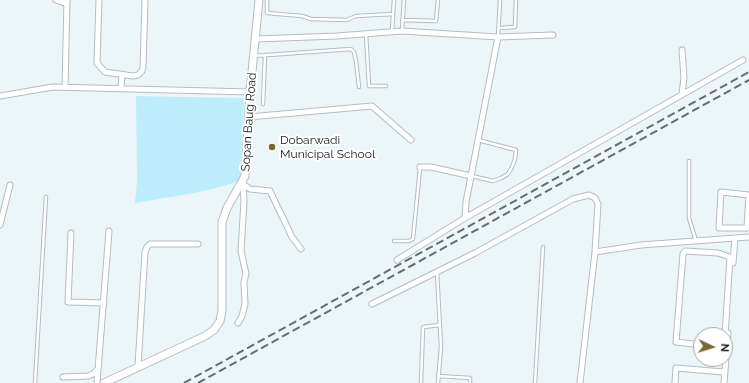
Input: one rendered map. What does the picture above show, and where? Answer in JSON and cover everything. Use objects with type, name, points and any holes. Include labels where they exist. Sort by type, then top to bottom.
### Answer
[{"type":"street","points":[[56,0],[67,2],[66,87]]},
{"type":"street","points":[[99,0],[97,63],[105,72],[133,76],[138,75],[142,71],[145,0]]},
{"type":"street","name":"Sopan Baug Road","points":[[104,383],[205,336],[214,330],[220,320],[222,311],[222,222],[227,208],[243,184],[245,176],[250,92],[259,0]]},
{"type":"street","points":[[256,39],[337,36],[402,31],[498,36],[553,35]]},
{"type":"street","points":[[465,218],[466,202],[498,36]]},
{"type":"street","points":[[682,50],[684,78],[682,94]]},
{"type":"street","points":[[396,260],[465,218],[743,60]]},
{"type":"street","points":[[121,88],[122,74]]},
{"type":"street","points":[[0,96],[43,88],[66,87],[250,92]]},
{"type":"street","points":[[249,117],[372,106],[411,140]]},
{"type":"street","points":[[420,167],[431,167],[471,176]]},
{"type":"street","points":[[243,184],[250,189],[270,191],[292,237],[301,249]]},
{"type":"street","points":[[238,323],[242,316],[245,304],[246,274],[241,251],[243,184]]},
{"type":"street","points":[[0,226],[10,185]]},
{"type":"street","points":[[721,192],[749,195],[747,228],[727,229],[719,228],[721,192]]},
{"type":"street","points":[[372,304],[438,272],[583,195],[589,195],[595,198],[598,204],[595,252],[580,383]]},
{"type":"street","points":[[727,229],[727,238]]},
{"type":"street","points":[[97,383],[109,230]]},
{"type":"street","points":[[71,233],[68,302],[104,303]]},
{"type":"street","points":[[595,252],[749,237]]},
{"type":"street","points":[[723,383],[735,238]]},
{"type":"street","points":[[138,366],[145,252],[147,247],[150,244],[198,244]]},
{"type":"street","points":[[693,344],[676,342],[682,254],[685,251],[718,252],[730,257],[726,327]]},
{"type":"street","points":[[723,367],[723,383]]},
{"type":"street","points":[[675,383],[676,368],[723,372]]},
{"type":"street","points":[[63,376],[88,376],[93,374],[98,369]]},
{"type":"lane","points":[[267,0],[267,13],[302,16],[311,19],[347,20],[356,16],[393,14]]},
{"type":"lane","points":[[392,32],[394,0]]},
{"type":"lane","points":[[402,31],[404,0]]},
{"type":"lane","points":[[402,20],[436,21],[438,0]]},
{"type":"lane","points":[[498,36],[500,0]]},
{"type":"lane","points":[[499,28],[515,27],[516,0]]},
{"type":"lane","points":[[366,33],[369,86],[386,86]]},
{"type":"lane","points":[[254,56],[351,49],[354,52],[356,61],[359,87]]},
{"type":"lane","points":[[263,104],[266,55]]},
{"type":"lane","points":[[471,176],[493,181],[501,178],[510,171],[516,150],[478,140]]},
{"type":"lane","points":[[689,161],[689,218],[696,241]]},
{"type":"lane","points":[[394,242],[409,241],[412,239],[420,167]]},
{"type":"lane","points":[[35,383],[46,197]]},
{"type":"lane","points":[[535,383],[543,247]]},
{"type":"lane","points":[[438,272],[441,347],[438,383]]},
{"type":"lane","points":[[421,383],[423,327],[440,326]]},
{"type":"lane","points":[[438,376],[470,378],[470,383]]},
{"type":"shaded area","points":[[136,96],[244,98],[240,176],[238,180],[234,183],[200,192],[135,203],[137,181]]},
{"type":"railway","points":[[184,383],[749,72]]},
{"type":"railway","points":[[198,383],[749,80]]},
{"type":"place","name":"Dobarwadi Municipal School","points":[[272,147]]}]
